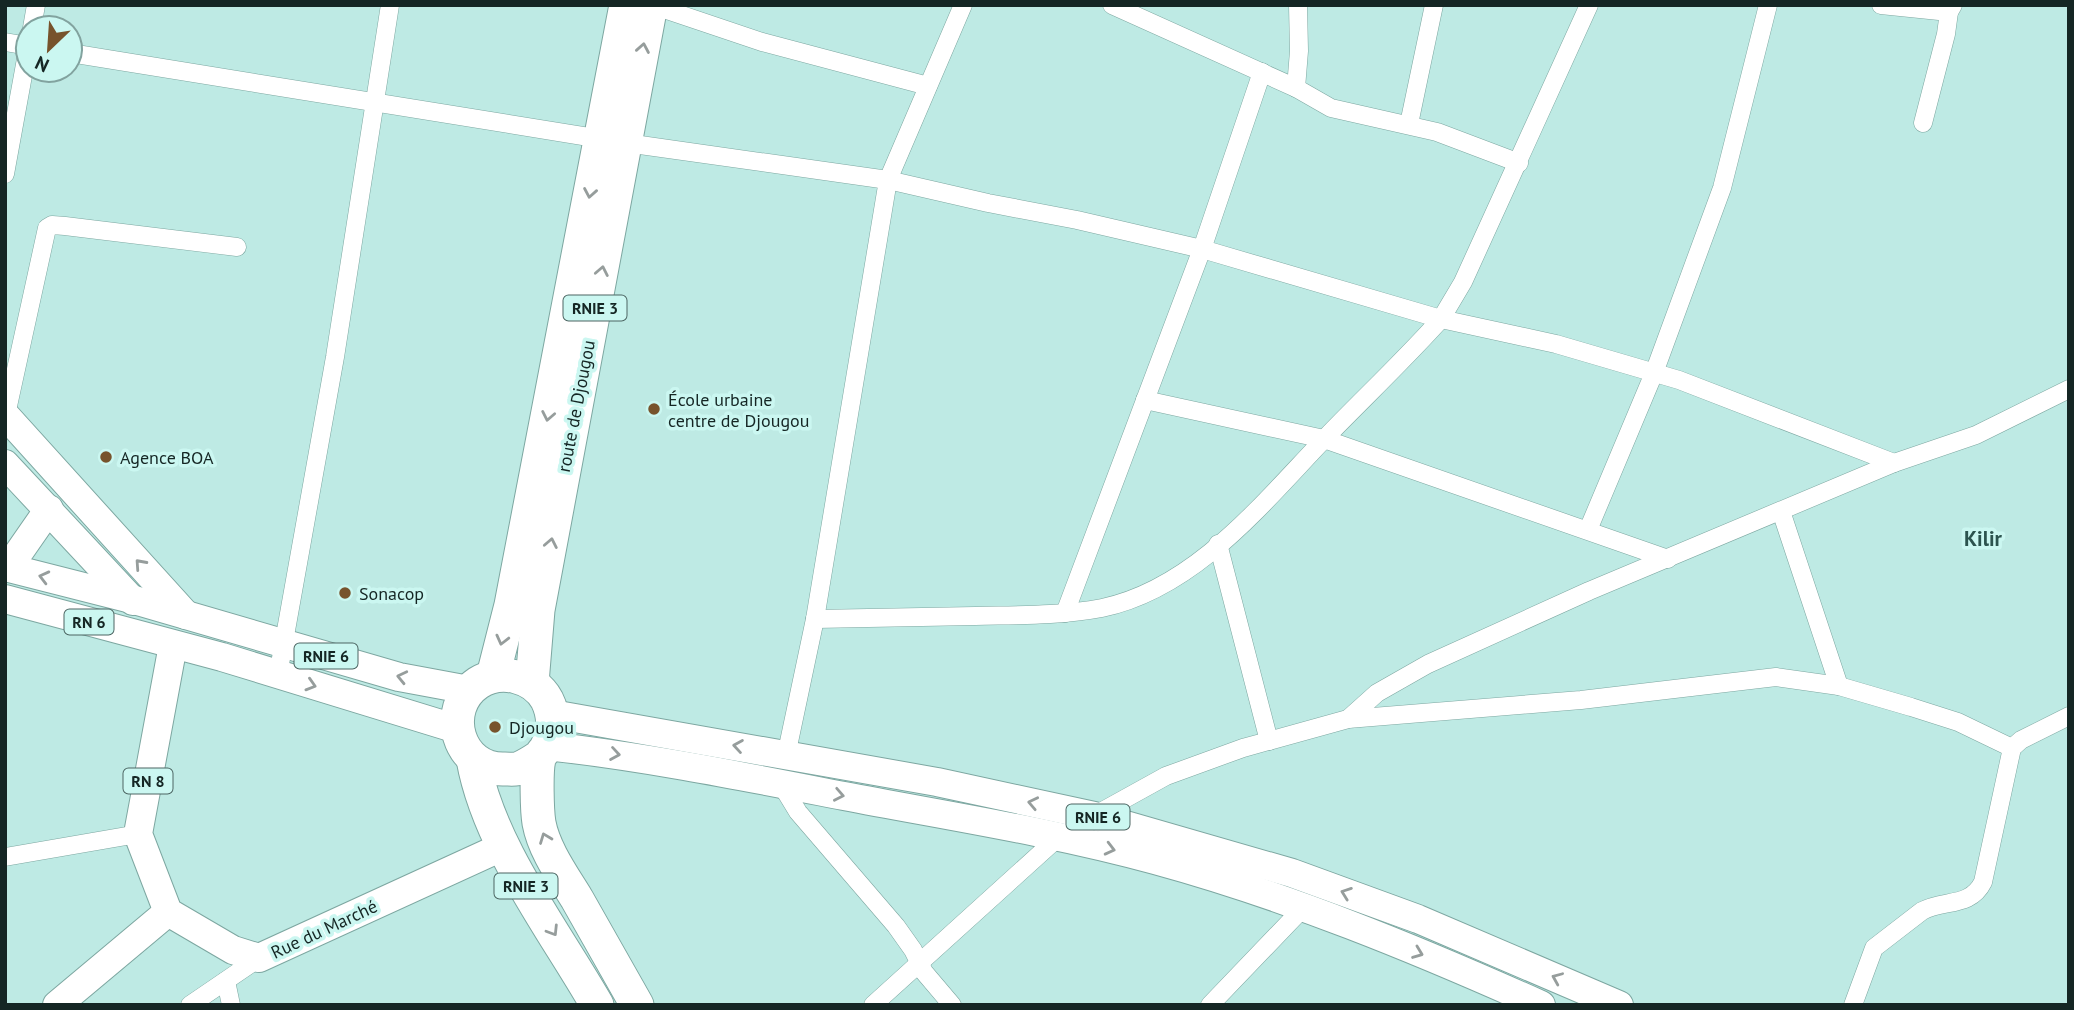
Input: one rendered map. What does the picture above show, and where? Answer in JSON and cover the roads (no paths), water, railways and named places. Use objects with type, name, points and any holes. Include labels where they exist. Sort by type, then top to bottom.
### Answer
[{"type":"highway","name":"route de Djougou","points":[[532,683],[538,610],[613,141],[626,5]]},
{"type":"highway","name":"route de Djougou","points":[[481,683],[521,551],[613,141],[651,5]]},
{"type":"highway","points":[[474,759],[495,770],[518,769],[546,739],[541,691],[532,683],[513,676],[481,683]]},
{"type":"highway","name":"RNIE 3","points":[[481,683],[458,708],[457,729],[462,746],[474,759],[478,788],[504,846],[597,1005]]},
{"type":"highway","name":"RNIE 3","points":[[546,739],[538,822],[545,843],[638,1005]]},
{"type":"main road","points":[[5,415],[186,615]]},
{"type":"main road","points":[[5,464],[173,645]]},
{"type":"main road","points":[[6,567],[48,509]]},
{"type":"main road","name":"RN 6","points":[[6,567],[186,615]]},
{"type":"main road","name":"RN 6","points":[[5,599],[173,645]]},
{"type":"main road","name":"RNIE 6","points":[[186,615],[399,677],[481,683]]},
{"type":"main road","name":"RNIE 6","points":[[173,645],[457,729]]},
{"type":"main road","name":"RN 8","points":[[138,834],[173,645]]},
{"type":"main road","name":"RNIE 6","points":[[546,739],[786,755],[937,782],[1094,816],[1292,873],[1418,919],[1619,1005]]},
{"type":"main road","name":"RNIE 6","points":[[546,739],[1057,836],[1155,860],[1303,908],[1472,974],[1541,1005]]},
{"type":"main road","points":[[57,1005],[168,912],[138,834]]},
{"type":"main road","name":"Rue du Marché","points":[[168,912],[233,950],[260,958],[504,846]]},
{"type":"street","points":[[278,674],[335,357],[390,5]]},
{"type":"street","points":[[651,5],[762,42],[929,86]]},
{"type":"street","points":[[786,755],[816,619],[888,180],[962,5]]},
{"type":"street","points":[[1112,5],[1262,72],[1331,108],[1437,132],[1519,163]]},
{"type":"street","points":[[1296,88],[1299,51],[1298,5]]},
{"type":"street","points":[[1409,124],[1434,5]]},
{"type":"street","points":[[816,619],[1065,613],[1103,607],[1137,597],[1172,581],[1257,509],[1441,319],[1463,282],[1589,5]]},
{"type":"street","points":[[1588,530],[1654,373],[1722,188],[1768,5]]},
{"type":"street","points":[[1881,5],[1951,9],[1923,123]]},
{"type":"street","points":[[84,55],[613,141],[888,180],[1202,249],[1441,319],[1556,344],[1678,380],[1894,463]]},
{"type":"street","points":[[1065,613],[1202,249],[1262,72]]},
{"type":"street","points":[[5,174],[21,84]]},
{"type":"street","points":[[5,415],[47,228],[52,225],[65,226],[237,247]]},
{"type":"street","points":[[1348,719],[1377,693],[1428,664],[1894,463],[1976,435],[2069,389]]},
{"type":"street","points":[[1145,400],[1324,439],[1668,559]]},
{"type":"street","points":[[1781,511],[1839,686]]},
{"type":"street","points":[[1218,544],[1269,741]]},
{"type":"street","points":[[873,1005],[1057,836],[1166,776],[1243,748],[1348,719],[1581,700],[1776,677],[1839,686],[1958,722],[2012,748]]},
{"type":"street","points":[[1853,1005],[1874,947],[1929,907],[1970,898],[1979,890],[2012,748],[2021,740],[2069,716]]},
{"type":"street","points":[[781,784],[797,811],[897,926],[924,972],[952,1005]]},
{"type":"street","points":[[5,857],[138,834]]},
{"type":"street","points":[[1210,1005],[1303,908]]},
{"type":"street","points":[[190,1005],[260,958]]},
{"type":"street","points":[[226,981],[232,1005]]},
{"type":"place","name":"École urbaine centre de Djougou","points":[[654,409]]},
{"type":"place","name":"Agence BOA","points":[[106,457]]},
{"type":"place","name":"Sonacop","points":[[345,593]]},
{"type":"place","name":"Djougou","points":[[495,727]]},
{"type":"district","name":"Kilir","points":[[1983,538]]}]
